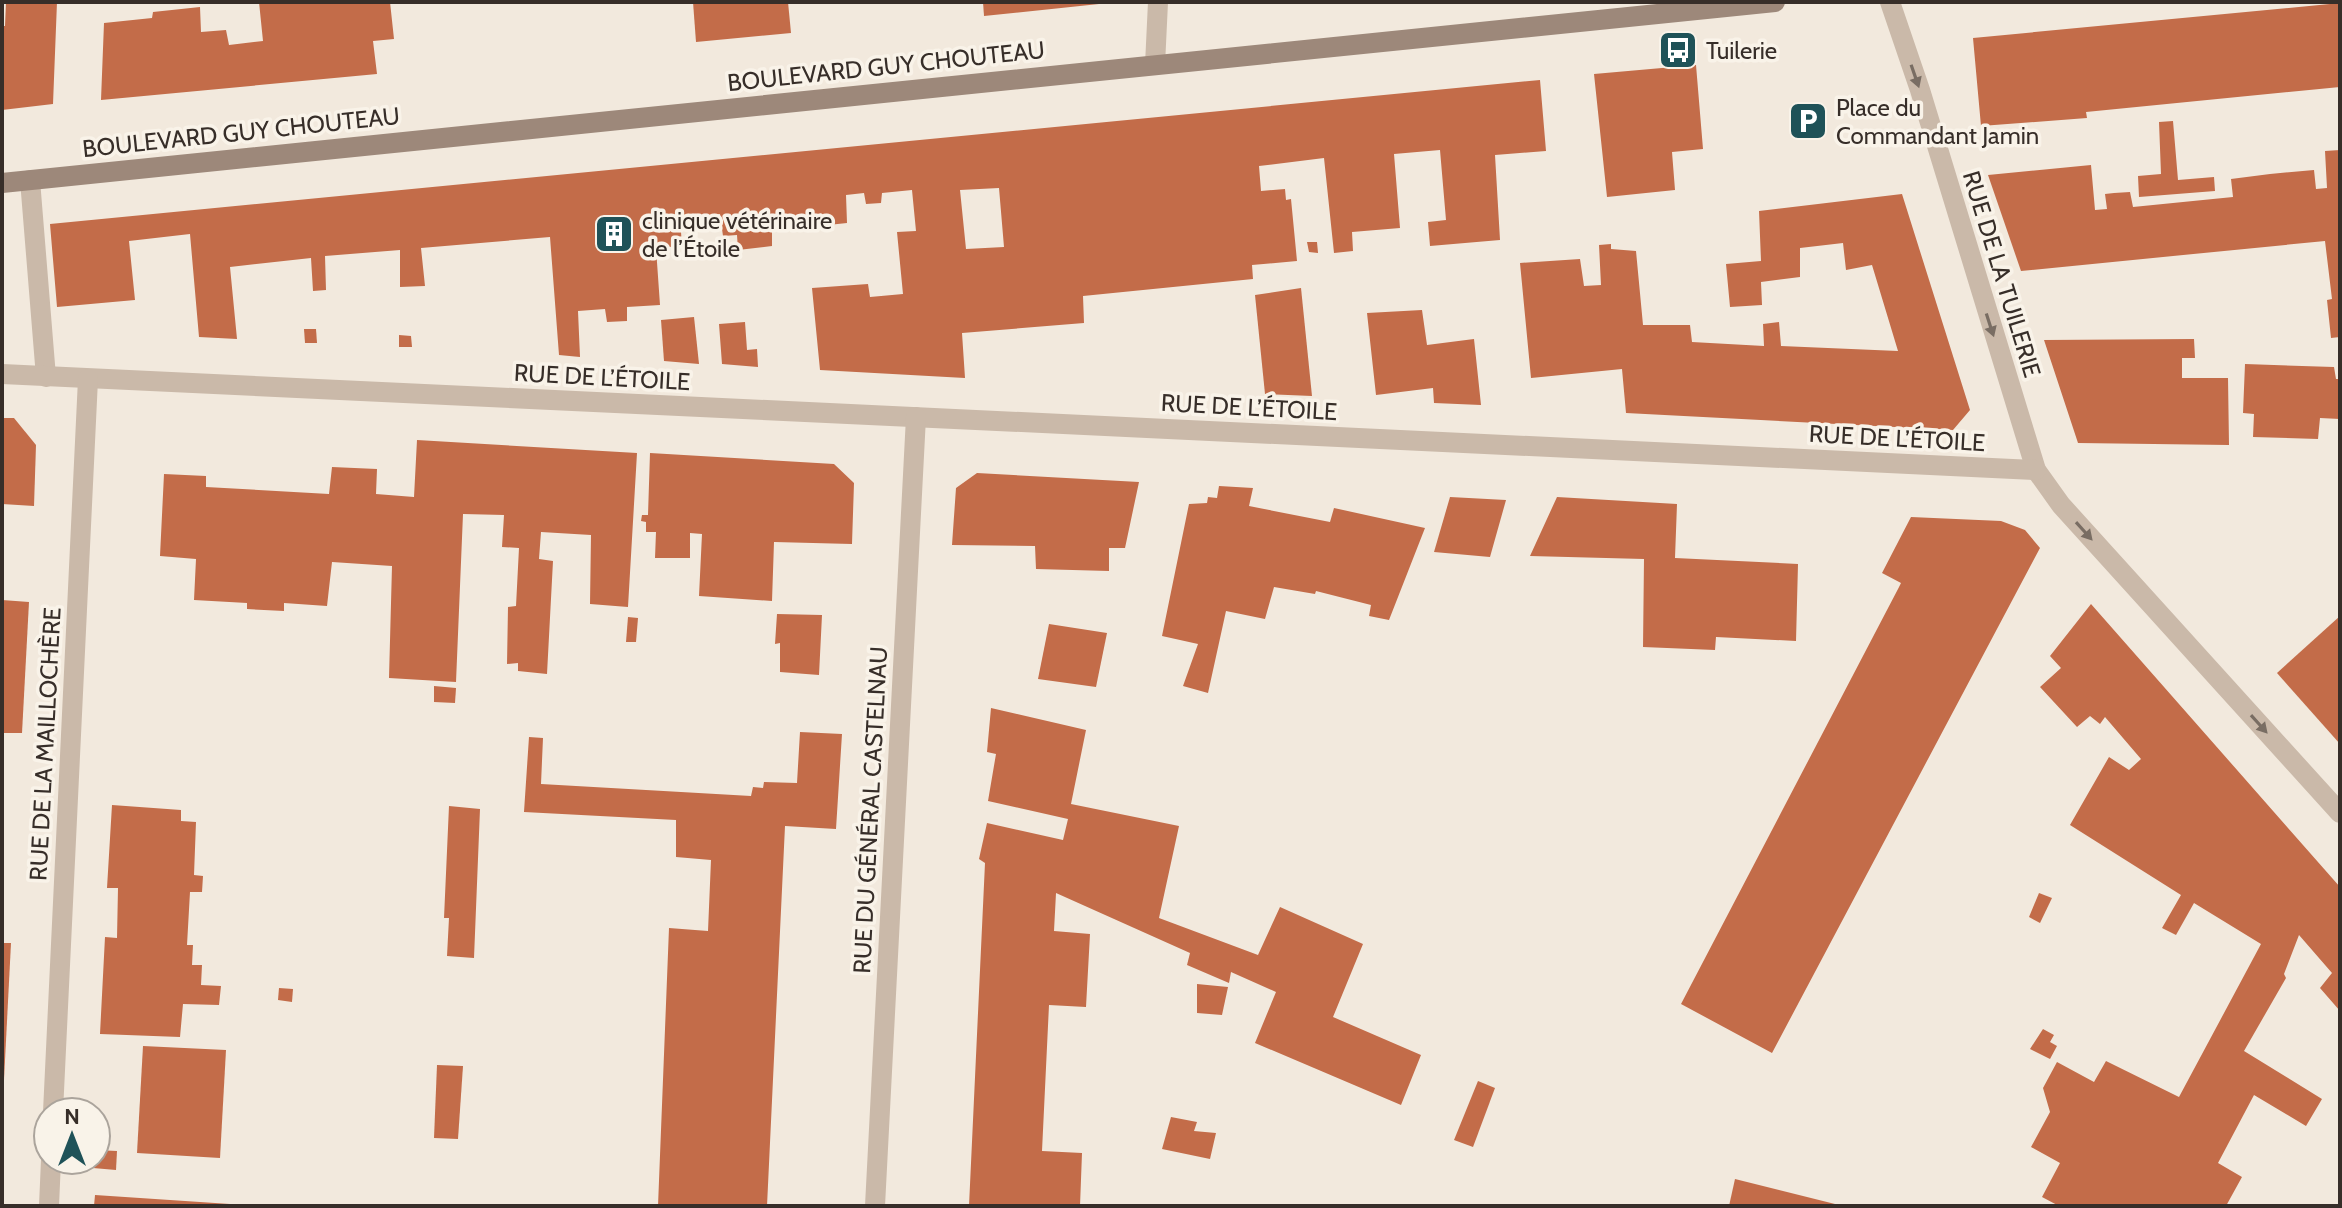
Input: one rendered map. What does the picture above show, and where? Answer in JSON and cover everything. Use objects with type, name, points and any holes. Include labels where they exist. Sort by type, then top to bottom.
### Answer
[{"type":"main road","name":"BOULEVARD GUY CHOUTEAU","points":[[2,183],[1775,2]]},
{"type":"street","points":[[1155,65],[1158,2]]},
{"type":"street","name":"RUE DE LA TUILERIE","points":[[1890,2],[2036,470]]},
{"type":"street","points":[[30,180],[46,377]]},
{"type":"street","name":"RUE DE L’ÉTOILE","points":[[2,374],[2036,470]]},
{"type":"street","name":"RUE DE LA MAILLOCHÈRE","points":[[54,1096],[88,379]]},
{"type":"street","name":"RUE DU GÉNÉRAL CASTELNAU","points":[[875,1206],[916,417]]},
{"type":"street","points":[[2036,470],[2061,505],[2340,813]]},
{"type":"street","points":[[49,1206],[50,1176]]},
{"type":"building","points":[[6,2],[57,2],[53,104],[2,110],[2,26],[5,26]]},
{"type":"building","points":[[259,2],[390,2],[394,39],[373,41],[377,74],[101,100],[104,23],[152,18],[153,12],[200,7],[201,32],[226,30],[229,45],[263,41]]},
{"type":"building","points":[[693,2],[788,2],[791,33],[696,42]]},
{"type":"building","points":[[983,2],[1099,2],[1099,4],[984,16]]},
{"type":"building","points":[[2340,3],[2340,87],[2086,112],[2087,118],[1981,126],[1973,38]]},
{"type":"building","points":[[1696,65],[1703,149],[1672,152],[1675,190],[1607,197],[1594,74]]},
{"type":"building","points":[[1540,80],[1546,151],[1495,155],[1500,240],[1430,246],[1428,222],[1446,220],[1440,150],[1394,154],[1400,228],[1352,232],[1353,251],[1334,253],[1324,158],[1259,166],[1261,191],[1285,189],[1286,200],[1291,199],[1297,261],[1252,265],[1253,279],[1083,296],[1084,323],[962,333],[965,378],[820,370],[812,288],[868,284],[870,297],[903,294],[897,232],[916,231],[912,190],[882,193],[881,203],[866,204],[864,193],[846,195],[847,223],[772,231],[772,246],[738,250],[737,235],[723,236],[720,214],[680,218],[682,246],[656,248],[660,305],[627,307],[627,321],[607,322],[605,309],[578,311],[580,357],[559,355],[550,237],[421,248],[425,286],[400,287],[400,250],[325,256],[326,290],[313,291],[311,258],[230,267],[237,339],[199,337],[190,234],[129,241],[135,300],[57,307],[50,224]],"holes":[[[999,188],[1004,247],[966,249],[960,190]]]},
{"type":"building","points":[[2173,121],[2178,180],[2214,177],[2215,191],[2139,197],[2138,176],[2161,174],[2159,122]]},
{"type":"building","points":[[2340,150],[2340,337],[2331,338],[2327,300],[2332,299],[2325,241],[2021,271],[1988,175],[2091,165],[2095,210],[2107,209],[2105,194],[2114,193],[2130,192],[2133,207],[2233,197],[2231,179],[2270,174],[2314,170],[2316,189],[2327,188],[2325,151]]},
{"type":"building","points":[[1902,194],[1970,410],[1953,430],[1626,413],[1622,369],[1531,378],[1520,263],[1580,259],[1584,286],[1601,285],[1599,245],[1611,244],[1611,249],[1636,251],[1643,325],[1690,325],[1692,342],[1764,346],[1763,324],[1779,322],[1781,346],[1898,351],[1872,265],[1846,270],[1843,243],[1800,248],[1800,277],[1761,282],[1762,305],[1730,307],[1726,264],[1761,261],[1759,211]]},
{"type":"building","points":[[1307,242],[1317,242],[1318,253],[1309,252]]},
{"type":"building","points":[[1301,288],[1312,396],[1265,394],[1255,295]]},
{"type":"building","points":[[1422,310],[1427,345],[1474,339],[1481,405],[1434,403],[1433,388],[1376,395],[1367,313]]},
{"type":"building","points":[[694,317],[699,364],[664,361],[661,320]]},
{"type":"building","points":[[745,322],[747,350],[757,349],[758,367],[722,364],[719,324]]},
{"type":"building","points":[[304,329],[316,329],[317,343],[305,343]]},
{"type":"building","points":[[399,335],[411,336],[412,347],[399,347]]},
{"type":"building","points":[[2194,339],[2195,358],[2182,358],[2182,378],[2228,378],[2229,445],[2078,443],[2044,340]]},
{"type":"building","points":[[2245,364],[2334,367],[2336,379],[2340,379],[2340,419],[2320,418],[2318,439],[2253,437],[2254,414],[2243,413]]},
{"type":"building","points":[[2,418],[14,418],[36,445],[34,506],[2,504]]},
{"type":"building","points":[[417,440],[637,453],[628,607],[590,604],[591,535],[541,532],[539,559],[553,561],[547,674],[518,671],[518,663],[507,664],[508,607],[516,606],[519,548],[502,547],[504,515],[463,514],[456,682],[389,678],[392,566],[332,562],[327,606],[284,603],[284,611],[247,609],[247,603],[194,600],[196,559],[160,556],[164,474],[206,476],[206,487],[329,494],[332,467],[377,469],[376,494],[414,497]]},
{"type":"building","points":[[650,453],[834,464],[854,483],[852,544],[774,542],[772,601],[699,596],[702,534],[690,533],[690,558],[655,558],[656,532],[646,532],[646,522],[641,521],[642,515],[648,515]]},
{"type":"building","points":[[977,473],[1139,482],[1125,548],[1109,548],[1109,571],[1036,569],[1035,546],[952,545],[956,488]]},
{"type":"building","points":[[1219,486],[1253,488],[1249,506],[1330,522],[1334,508],[1425,528],[1389,620],[1369,616],[1371,605],[1316,591],[1315,594],[1274,587],[1265,619],[1226,611],[1208,693],[1183,686],[1198,644],[1162,636],[1189,504],[1207,503],[1208,497],[1217,498]]},
{"type":"building","points":[[1450,497],[1506,500],[1490,557],[1434,552]]},
{"type":"building","points":[[1557,497],[1677,504],[1675,558],[1798,564],[1796,641],[1716,637],[1715,650],[1643,647],[1644,559],[1530,556]]},
{"type":"building","points":[[1911,517],[2001,521],[2025,530],[2040,548],[1772,1053],[1681,1004],[1901,583],[1882,573]]},
{"type":"building","points":[[2,600],[29,602],[22,733],[2,733]]},
{"type":"building","points":[[2091,604],[2340,887],[2340,1011],[2320,988],[2332,973],[2299,935],[2284,974],[2286,978],[2244,1051],[2322,1099],[2306,1126],[2254,1095],[2218,1163],[2242,1177],[2226,1206],[2059,1206],[2042,1197],[2060,1163],[2031,1147],[2050,1112],[2043,1088],[2057,1062],[2094,1082],[2106,1061],[2179,1097],[2261,944],[2194,903],[2176,935],[2162,928],[2181,895],[2070,825],[2109,757],[2129,770],[2141,759],[2105,717],[2100,724],[2090,716],[2077,727],[2040,687],[2061,668],[2050,656]]},
{"type":"building","points":[[777,614],[822,615],[819,675],[780,672],[780,643],[775,644]]},
{"type":"building","points":[[2340,616],[2340,744],[2277,673]]},
{"type":"building","points":[[628,617],[638,618],[636,642],[626,642]]},
{"type":"building","points":[[1049,624],[1107,633],[1096,687],[1038,679]]},
{"type":"building","points":[[434,686],[456,688],[455,703],[434,702]]},
{"type":"building","points":[[991,708],[1086,730],[1071,804],[1179,826],[1159,918],[1258,955],[1280,907],[1363,944],[1333,1017],[1421,1055],[1401,1105],[1255,1043],[1276,992],[1231,972],[1229,983],[1187,965],[1190,953],[1056,893],[1054,931],[1090,934],[1086,1007],[1049,1005],[1042,1151],[1082,1153],[1080,1206],[969,1206],[985,863],[979,859],[987,823],[1063,840],[1068,819],[988,801],[996,754],[987,752]]},
{"type":"building","points":[[800,732],[842,734],[836,829],[785,826],[767,1206],[658,1206],[669,928],[708,931],[711,860],[676,857],[676,820],[524,812],[529,737],[543,738],[541,784],[751,796],[753,787],[763,788],[764,782],[797,783]]},
{"type":"building","points":[[112,805],[181,810],[181,821],[196,822],[194,875],[203,876],[202,892],[190,892],[187,945],[193,945],[192,965],[202,965],[201,985],[221,986],[219,1005],[183,1004],[180,1037],[100,1034],[105,937],[117,938],[118,888],[107,888]]},
{"type":"building","points":[[449,806],[480,809],[474,958],[447,956],[449,918],[444,918]]},
{"type":"building","points":[[2039,893],[2052,898],[2040,923],[2029,917]]},
{"type":"building","points":[[2,943],[11,943],[4,1080],[2,1080]]},
{"type":"building","points":[[1197,984],[1228,987],[1222,1015],[1197,1013]]},
{"type":"building","points":[[279,988],[293,989],[292,1002],[278,1000]]},
{"type":"building","points":[[2043,1029],[2054,1035],[2050,1042],[2057,1046],[2050,1059],[2030,1049]]},
{"type":"building","points":[[143,1046],[226,1050],[220,1158],[137,1153]]},
{"type":"building","points":[[437,1065],[463,1066],[458,1139],[434,1138]]},
{"type":"building","points":[[1478,1081],[1495,1088],[1473,1147],[1454,1140]]},
{"type":"building","points":[[1171,1117],[1197,1122],[1194,1131],[1216,1133],[1210,1159],[1162,1149]]},
{"type":"building","points":[[112,1151],[117,1151],[116,1170],[112,1170]]},
{"type":"building","points":[[1735,1179],[1839,1205],[1839,1206],[1729,1206]]},
{"type":"building","points":[[95,1195],[230,1204],[94,1206]]},
{"type":"place","name":"Tuilerie","points":[[1678,50]]},
{"type":"place","name":"Place du Commandant Jamin","points":[[1808,121]]},
{"type":"place","name":"clinique vétérinaire de l’Étoile","points":[[614,234]]}]
